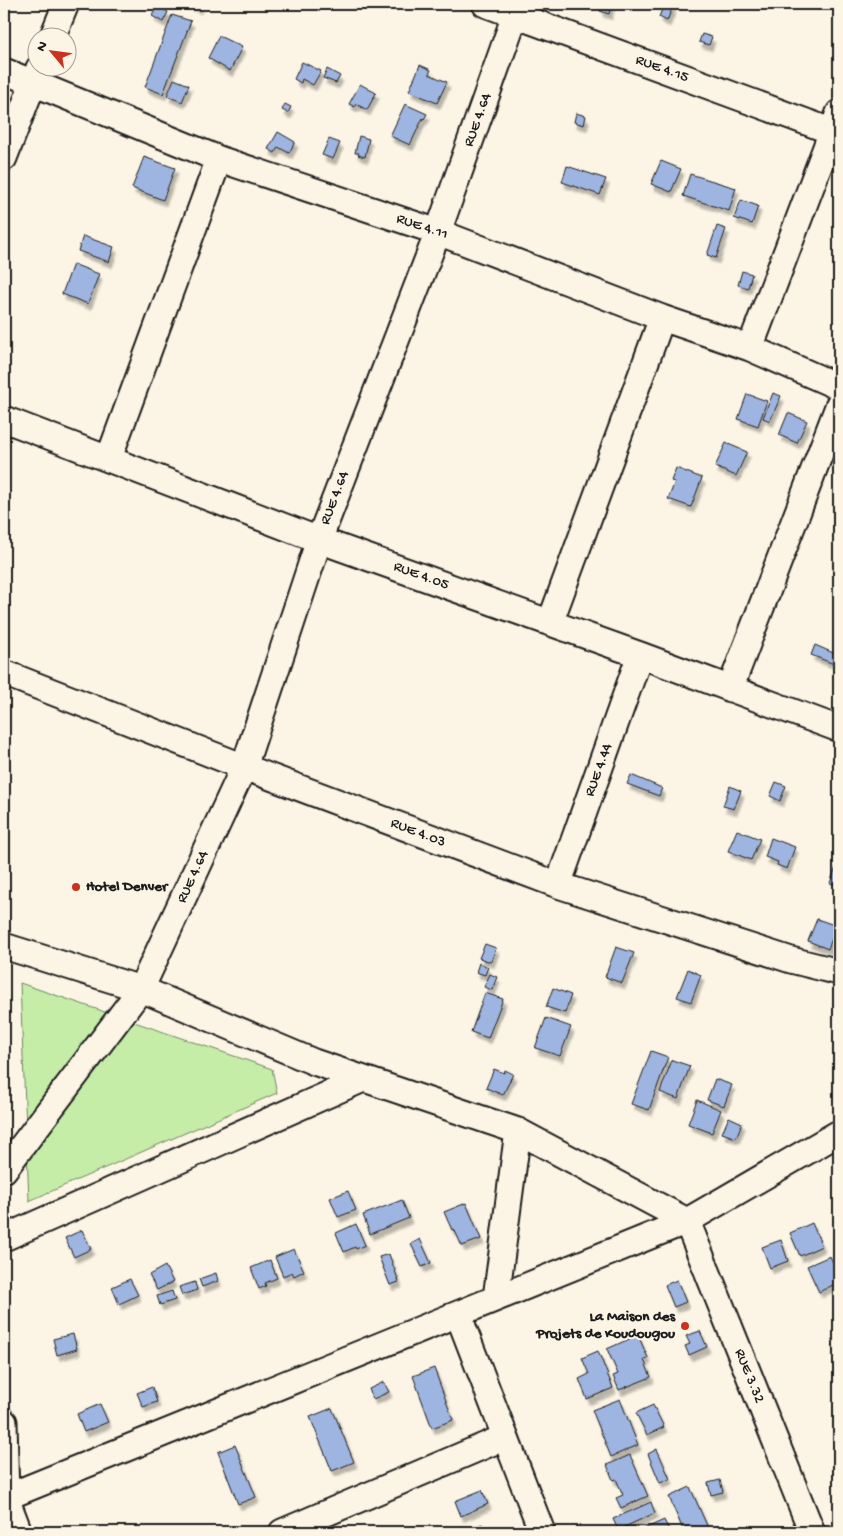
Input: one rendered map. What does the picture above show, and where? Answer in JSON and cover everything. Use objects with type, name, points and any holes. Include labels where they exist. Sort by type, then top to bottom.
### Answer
[{"type":"street","points":[[56,28],[66,4]]},
{"type":"street","name":"RUE 4.15","points":[[485,4],[517,9],[837,126]]},
{"type":"street","name":"RUE 4.64","points":[[4,1170],[141,988],[244,767],[319,540],[438,232],[517,9]]},
{"type":"street","name":"RUE 4.11","points":[[4,71],[28,74]]},
{"type":"street","points":[[4,158],[35,78]]},
{"type":"street","name":"RUE 4.11","points":[[43,78],[219,159],[438,232],[662,318],[750,348],[839,387]]},
{"type":"street","points":[[750,348],[837,126]]},
{"type":"street","points":[[109,458],[219,159]]},
{"type":"street","points":[[550,623],[662,318]]},
{"type":"street","points":[[730,689],[839,404]]},
{"type":"street","name":"RUE 4.05","points":[[4,419],[319,540],[640,655],[839,729]]},
{"type":"street","name":"RUE 4.44","points":[[558,885],[640,655]]},
{"type":"street","name":"RUE 4.03","points":[[4,673],[244,767],[558,885],[790,960],[839,972]]},
{"type":"street","points":[[4,946],[141,988],[314,1062],[518,1131],[687,1221]]},
{"type":"street","points":[[4,1238],[363,1079]]},
{"type":"street","points":[[496,1298],[518,1131]]},
{"type":"street","points":[[5,1498],[687,1221],[839,1131]]},
{"type":"street","name":"RUE 3.32","points":[[687,1221],[812,1532]]},
{"type":"street","points":[[458,1314],[542,1532]]},
{"type":"street","points":[[4,1422],[5,1498],[19,1532]]},
{"type":"street","points":[[282,1532],[505,1437]]},
{"type":"green space","points":[[20,983],[272,1069],[277,1093],[29,1201]]},
{"type":"building","points":[[189,4],[200,4],[198,8]]},
{"type":"building","points":[[601,4],[611,5],[609,14],[600,11]]},
{"type":"building","points":[[664,4],[673,6],[667,21],[659,17]]},
{"type":"building","points":[[157,6],[168,12],[163,22],[152,16]]},
{"type":"building","points":[[172,15],[191,21],[163,94],[145,87]]},
{"type":"building","points":[[702,34],[712,37],[709,45],[699,42]]},
{"type":"building","points":[[219,36],[242,47],[230,71],[208,58]]},
{"type":"building","points":[[302,62],[321,71],[313,85],[302,79],[301,83],[294,79]]},
{"type":"building","points":[[420,65],[431,70],[429,74],[447,82],[437,103],[409,91]]},
{"type":"building","points":[[327,69],[340,76],[336,83],[323,78]]},
{"type":"building","points":[[174,79],[189,85],[182,102],[167,96]]},
{"type":"building","points":[[360,84],[376,93],[367,110],[356,104],[355,107],[349,104]]},
{"type":"building","points":[[285,104],[291,107],[288,113],[282,110]]},
{"type":"building","points":[[405,104],[427,114],[423,118],[410,145],[390,136]]},
{"type":"building","points":[[576,113],[586,116],[584,125],[574,122]]},
{"type":"building","points":[[278,132],[295,142],[289,153],[278,147],[275,153],[268,149]]},
{"type":"building","points":[[359,136],[369,139],[365,157],[355,153]]},
{"type":"building","points":[[329,139],[340,143],[333,159],[322,155]]},
{"type":"building","points":[[144,157],[175,168],[163,200],[132,188]]},
{"type":"building","points":[[661,161],[681,169],[671,192],[651,184]]},
{"type":"building","points":[[567,166],[606,179],[600,195],[562,182]]},
{"type":"building","points":[[690,174],[736,188],[729,211],[683,196]]},
{"type":"building","points":[[741,200],[758,206],[752,224],[734,218]]},
{"type":"building","points":[[717,226],[726,229],[716,258],[707,255]]},
{"type":"building","points":[[83,236],[114,247],[109,262],[78,251]]},
{"type":"building","points":[[73,264],[99,274],[88,304],[62,294]]},
{"type":"building","points":[[742,271],[752,274],[748,288],[738,285]]},
{"type":"building","points":[[773,393],[781,396],[770,421],[763,418]]},
{"type":"building","points":[[747,394],[767,401],[758,426],[738,419]]},
{"type":"building","points":[[788,413],[807,421],[797,443],[779,435]]},
{"type":"building","points":[[726,443],[747,452],[736,476],[715,467]]},
{"type":"building","points":[[676,468],[702,478],[691,507],[668,499],[675,482],[671,481]]},
{"type":"building","points":[[815,645],[838,655],[834,664],[811,655]]},
{"type":"building","points":[[631,775],[662,788],[659,796],[627,784]]},
{"type":"building","points":[[776,782],[786,786],[780,801],[770,796]]},
{"type":"building","points":[[730,786],[741,791],[734,809],[723,806]]},
{"type":"building","points":[[737,830],[760,839],[751,860],[728,851]]},
{"type":"building","points":[[771,838],[795,847],[787,869],[777,865],[778,862],[765,857]]},
{"type":"building","points":[[839,859],[839,886],[830,883]]},
{"type":"building","points":[[817,919],[837,926],[828,949],[808,941]]},
{"type":"building","points":[[485,944],[496,948],[491,962],[479,958]]},
{"type":"building","points":[[616,947],[634,953],[622,983],[605,977]]},
{"type":"building","points":[[479,963],[488,967],[485,975],[476,972]]},
{"type":"building","points":[[688,969],[701,975],[691,1002],[677,997]]},
{"type":"building","points":[[490,974],[497,977],[492,990],[484,987]]},
{"type":"building","points":[[553,988],[571,995],[565,1013],[546,1007]]},
{"type":"building","points":[[485,993],[503,999],[488,1038],[471,1032]]},
{"type":"building","points":[[546,1018],[571,1027],[560,1056],[535,1048]]},
{"type":"building","points":[[651,1051],[668,1057],[649,1110],[631,1104]]},
{"type":"building","points":[[672,1060],[690,1066],[678,1099],[660,1092]]},
{"type":"building","points":[[494,1069],[504,1073],[505,1070],[513,1074],[503,1095],[486,1088]]},
{"type":"building","points":[[715,1079],[732,1085],[724,1106],[707,1100]]},
{"type":"building","points":[[697,1100],[721,1110],[712,1133],[688,1124]]},
{"type":"building","points":[[729,1117],[742,1123],[736,1138],[722,1133]]},
{"type":"building","points":[[348,1191],[356,1210],[338,1217],[330,1198]]},
{"type":"building","points":[[402,1200],[409,1218],[370,1234],[363,1215]]},
{"type":"building","points":[[466,1203],[481,1239],[462,1246],[444,1212]]},
{"type":"building","points":[[812,1223],[822,1246],[800,1256],[790,1233]]},
{"type":"building","points":[[356,1224],[365,1245],[344,1252],[336,1233]]},
{"type":"building","points":[[82,1230],[91,1249],[74,1257],[65,1238]]},
{"type":"building","points":[[420,1239],[431,1263],[422,1267],[411,1244]]},
{"type":"building","points":[[781,1240],[788,1261],[770,1268],[762,1247]]},
{"type":"building","points":[[294,1249],[304,1271],[294,1276],[292,1272],[283,1276],[275,1257]]},
{"type":"building","points":[[389,1254],[399,1282],[390,1285],[379,1257]]},
{"type":"building","points":[[830,1256],[839,1276],[839,1282],[819,1292],[807,1266]]},
{"type":"building","points":[[270,1260],[277,1278],[265,1283],[266,1286],[259,1289],[251,1268]]},
{"type":"building","points":[[165,1266],[173,1282],[157,1290],[149,1275]]},
{"type":"building","points":[[216,1273],[218,1281],[202,1287],[199,1279]]},
{"type":"building","points":[[130,1279],[138,1295],[119,1304],[112,1287]]},
{"type":"building","points":[[677,1280],[686,1302],[674,1307],[665,1285]]},
{"type":"building","points":[[195,1282],[197,1290],[182,1295],[179,1287]]},
{"type":"building","points":[[172,1291],[175,1300],[160,1305],[157,1296]]},
{"type":"building","points":[[700,1331],[707,1347],[689,1355],[685,1346],[690,1344],[686,1336]]},
{"type":"building","points":[[73,1334],[77,1349],[57,1355],[53,1339]]},
{"type":"building","points":[[638,1335],[648,1358],[644,1360],[651,1377],[619,1390],[613,1376],[618,1374],[607,1349]]},
{"type":"building","points":[[598,1351],[613,1388],[587,1399],[579,1379],[589,1374],[582,1358]]},
{"type":"building","points":[[434,1368],[453,1420],[432,1428],[413,1376]]},
{"type":"building","points":[[384,1382],[389,1392],[373,1399],[369,1389]]},
{"type":"building","points":[[152,1387],[157,1402],[143,1407],[137,1393]]},
{"type":"building","points":[[620,1399],[638,1445],[611,1457],[592,1410]]},
{"type":"building","points":[[100,1404],[108,1422],[84,1432],[77,1414]]},
{"type":"building","points":[[653,1405],[664,1427],[647,1435],[636,1413]]},
{"type":"building","points":[[332,1408],[354,1462],[332,1471],[310,1417]]},
{"type":"building","points":[[235,1445],[256,1497],[238,1504],[218,1452]]},
{"type":"building","points":[[657,1449],[670,1479],[660,1483],[648,1454]]},
{"type":"building","points":[[630,1455],[648,1496],[621,1508],[616,1498],[623,1495],[616,1479],[613,1480],[607,1465]]},
{"type":"building","points":[[720,1480],[723,1492],[711,1495],[708,1483]]},
{"type":"building","points":[[690,1487],[709,1530],[705,1532],[684,1532],[669,1497]]},
{"type":"building","points":[[482,1490],[488,1504],[461,1516],[455,1501]]},
{"type":"building","points":[[651,1502],[655,1513],[618,1530],[613,1519]]},
{"type":"building","points":[[664,1520],[670,1532],[637,1532]]},
{"type":"building","points":[[482,1524],[485,1532],[463,1532]]},
{"type":"place","name":"Hotel Denver","points":[[76,887]]},
{"type":"place","name":"La Maison des Projets de Koudougou","points":[[685,1326]]}]
